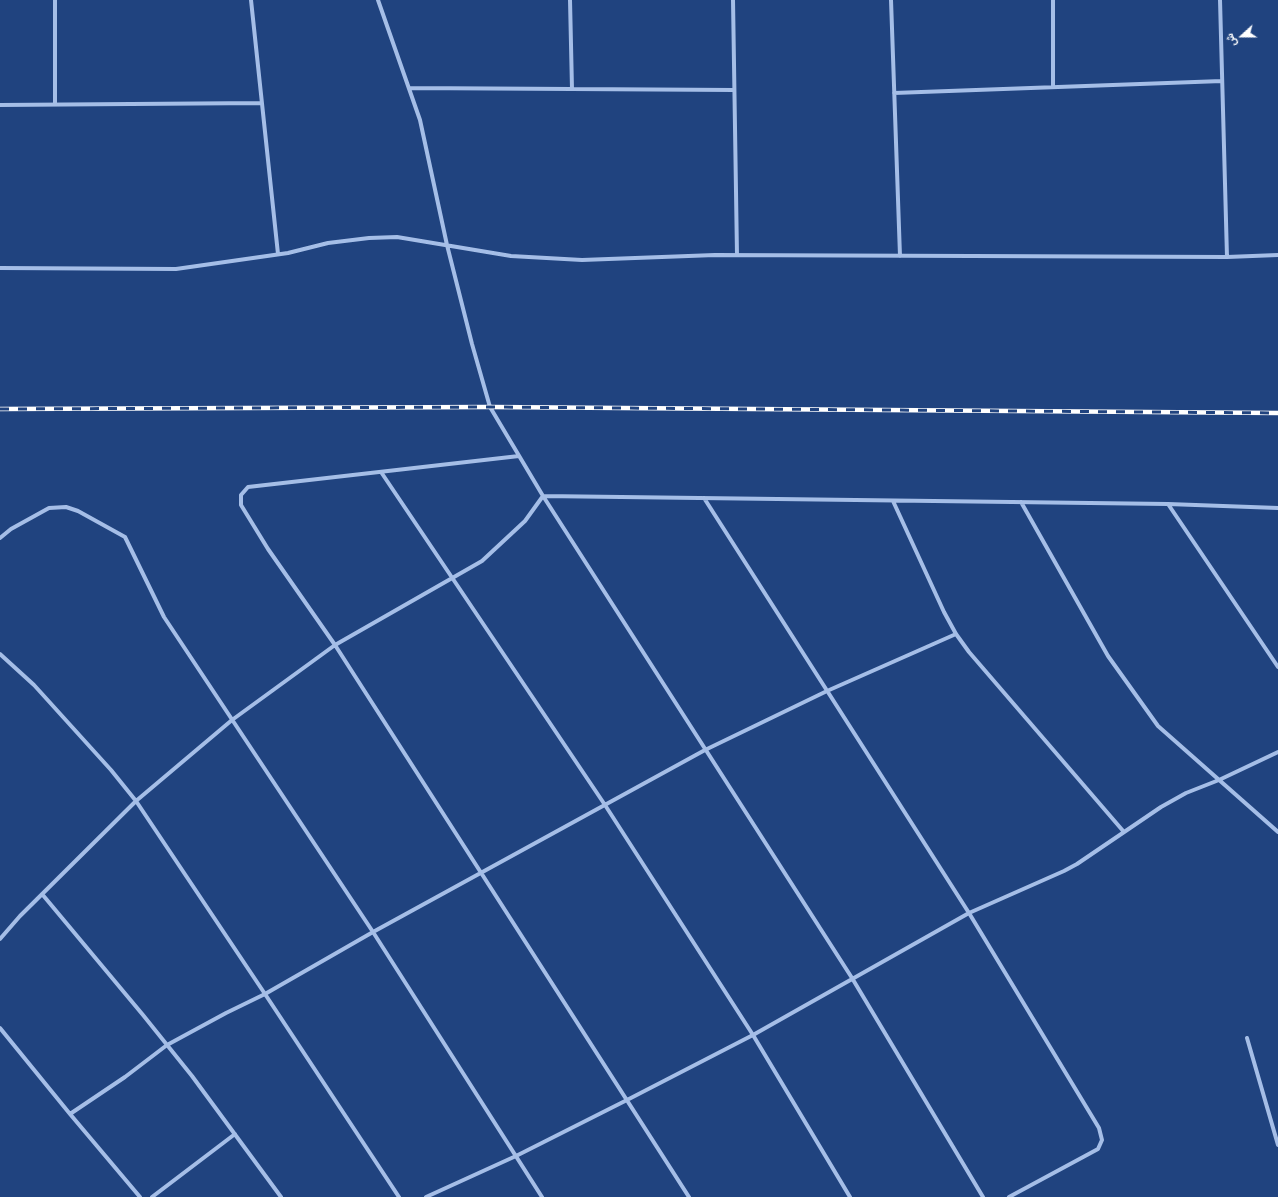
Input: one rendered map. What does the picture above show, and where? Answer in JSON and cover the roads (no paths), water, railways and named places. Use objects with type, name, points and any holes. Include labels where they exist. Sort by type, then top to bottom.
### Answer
[{"type":"street","points":[[55,0],[55,104]]},
{"type":"street","points":[[251,0],[278,254]]},
{"type":"street","points":[[378,0],[420,120],[447,245],[472,344],[490,407],[543,496],[852,978],[983,1197]]},
{"type":"street","points":[[570,0],[572,89]]},
{"type":"street","points":[[733,0],[738,255]]},
{"type":"street","points":[[891,0],[900,256]]},
{"type":"street","points":[[1053,0],[1054,87]]},
{"type":"street","points":[[1220,0],[1228,257]]},
{"type":"street","points":[[894,93],[1222,81]]},
{"type":"street","points":[[409,88],[734,90]]},
{"type":"street","points":[[0,105],[262,102]]},
{"type":"street","points":[[0,268],[176,269],[278,254],[328,243],[369,238],[397,237],[511,256],[582,260],[716,255],[1228,257],[1278,255]]},
{"type":"street","points":[[519,456],[248,487],[241,495],[241,505],[268,549],[335,644],[689,1197]]},
{"type":"street","points":[[381,472],[605,805],[753,1035],[850,1197]]},
{"type":"street","points":[[543,496],[1168,504],[1278,508]]},
{"type":"street","points":[[0,940],[20,916],[136,801],[232,720],[335,644],[482,561],[525,521],[543,496]]},
{"type":"street","points":[[704,498],[969,913],[1099,1128],[1102,1140],[1098,1149],[1009,1197]]},
{"type":"street","points":[[892,501],[944,612],[956,634],[969,652],[1124,832]]},
{"type":"street","points":[[1021,502],[1108,656],[1158,726],[1278,832]]},
{"type":"street","points":[[1168,504],[1278,667]]},
{"type":"street","points":[[0,538],[11,529],[49,508],[66,507],[78,510],[125,536],[164,617],[373,932],[542,1197]]},
{"type":"street","points":[[70,1114],[125,1077],[167,1045],[265,994],[481,872],[705,750],[827,691],[956,634]]},
{"type":"street","points":[[0,654],[34,685],[111,770],[136,801],[399,1197]]},
{"type":"street","points":[[426,1197],[516,1156],[753,1035],[969,913],[1064,872],[1173,800],[1186,793],[1220,780],[1278,752]]},
{"type":"street","points":[[42,894],[144,1014],[281,1197]]},
{"type":"street","points":[[0,1028],[140,1197]]},
{"type":"street","points":[[1247,1038],[1278,1145]]},
{"type":"street","points":[[152,1197],[235,1134]]},
{"type":"railway","points":[[0,409],[490,407],[1278,413]]}]
